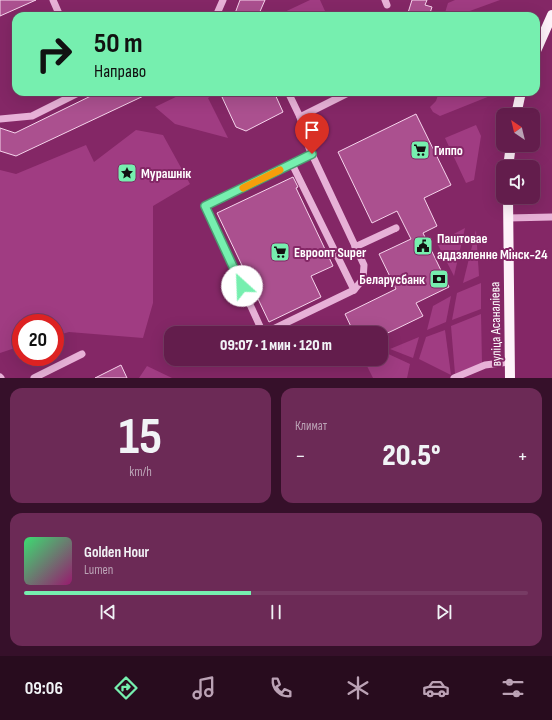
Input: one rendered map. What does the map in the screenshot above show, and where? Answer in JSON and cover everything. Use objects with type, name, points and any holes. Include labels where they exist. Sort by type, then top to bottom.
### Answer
[{"type":"main road","points":[[540,42],[552,15]]},
{"type":"main road","points":[[518,108],[520,96]]},
{"type":"main road","name":"вуліца Асаналіева","points":[[508,204],[510,378]]},
{"type":"lane","points":[[53,0],[58,12]]},
{"type":"lane","points":[[218,12],[223,0]]},
{"type":"lane","points":[[0,119],[32,116],[72,96]]},
{"type":"lane","points":[[279,326],[354,290],[363,279],[364,265],[312,154],[300,117],[290,96]]},
{"type":"lane","points":[[300,117],[342,96]]},
{"type":"lane","points":[[261,326],[205,206],[312,154]]},
{"type":"lane","points":[[292,164],[354,290]]},
{"type":"lane","points":[[508,218],[552,217]]},
{"type":"lane","points":[[355,247],[396,228]]},
{"type":"lane","points":[[34,378],[82,354]]},
{"type":"lane","points":[[454,378],[464,376],[485,365],[509,362]]},
{"type":"shaded area","points":[[310,0],[320,0],[325,11],[323,12],[284,12]]},
{"type":"shaded area","points":[[455,0],[500,0],[467,12],[445,12],[448,3]]},
{"type":"shaded area","points":[[178,96],[212,96],[208,98],[228,138],[175,124],[155,107]]},
{"type":"shaded area","points":[[438,96],[490,96],[440,116],[433,112],[430,107],[436,101]]},
{"type":"shaded area","points":[[476,125],[481,136],[474,180],[466,183],[445,138]]},
{"type":"shaded area","points":[[136,130],[163,135],[190,184],[153,206],[153,303],[143,338],[69,332],[64,333],[64,314],[12,314],[12,349],[0,353],[0,170],[16,174],[86,145],[94,162]]},
{"type":"shaded area","points":[[465,228],[454,276],[437,243]]},
{"type":"shaded area","points":[[476,230],[479,276],[463,283]]},
{"type":"shaded area","points":[[481,283],[481,309],[452,320],[457,293]]},
{"type":"shaded area","points":[[451,296],[446,322],[427,330],[433,306]]},
{"type":"shaded area","points":[[481,314],[482,363],[455,374],[451,326]]},
{"type":"shaded area","points":[[445,330],[451,375],[419,359],[426,337]]},
{"type":"shaded area","points":[[419,337],[413,358],[390,349]]},
{"type":"shaded area","points":[[388,354],[410,364],[407,378],[373,378],[367,366],[388,366]]},
{"type":"shaded area","points":[[147,366],[172,378],[139,378]]},
{"type":"building","points":[[0,0],[36,0],[0,16]]},
{"type":"building","points":[[240,0],[265,0],[260,12],[236,12]]},
{"type":"building","points":[[412,0],[427,0],[425,5],[432,7],[430,12],[408,12]]},
{"type":"building","points":[[91,96],[144,96],[16,156],[0,151],[0,128],[15,133]]},
{"type":"building","points":[[276,96],[283,112],[246,131],[236,127],[222,97]]},
{"type":"building","points":[[416,114],[451,185],[424,198],[437,226],[423,233],[449,287],[416,303],[423,316],[388,333],[388,326],[351,326],[345,314],[396,289],[379,254],[411,239],[397,211],[372,223],[338,152]]},
{"type":"building","points":[[293,177],[298,187],[296,188],[333,266],[311,276],[321,297],[269,322],[217,213]]},
{"type":"building","points":[[121,365],[127,378],[95,378]]},
{"type":"slow traffic","points":[[243,188],[280,170]]},
{"type":"place","name":"Гиппо","points":[[420,150]]},
{"type":"place","name":"Мурашнік","points":[[127,173]]},
{"type":"place","name":"Паштовае аддзяленне Мінск-24","points":[[423,246]]},
{"type":"place","name":"Евроопт Super","points":[[280,252]]},
{"type":"place","name":"Беларусбанк","points":[[439,279]]},
{"type":"route","points":[[242,286],[205,206],[312,154]]}]
